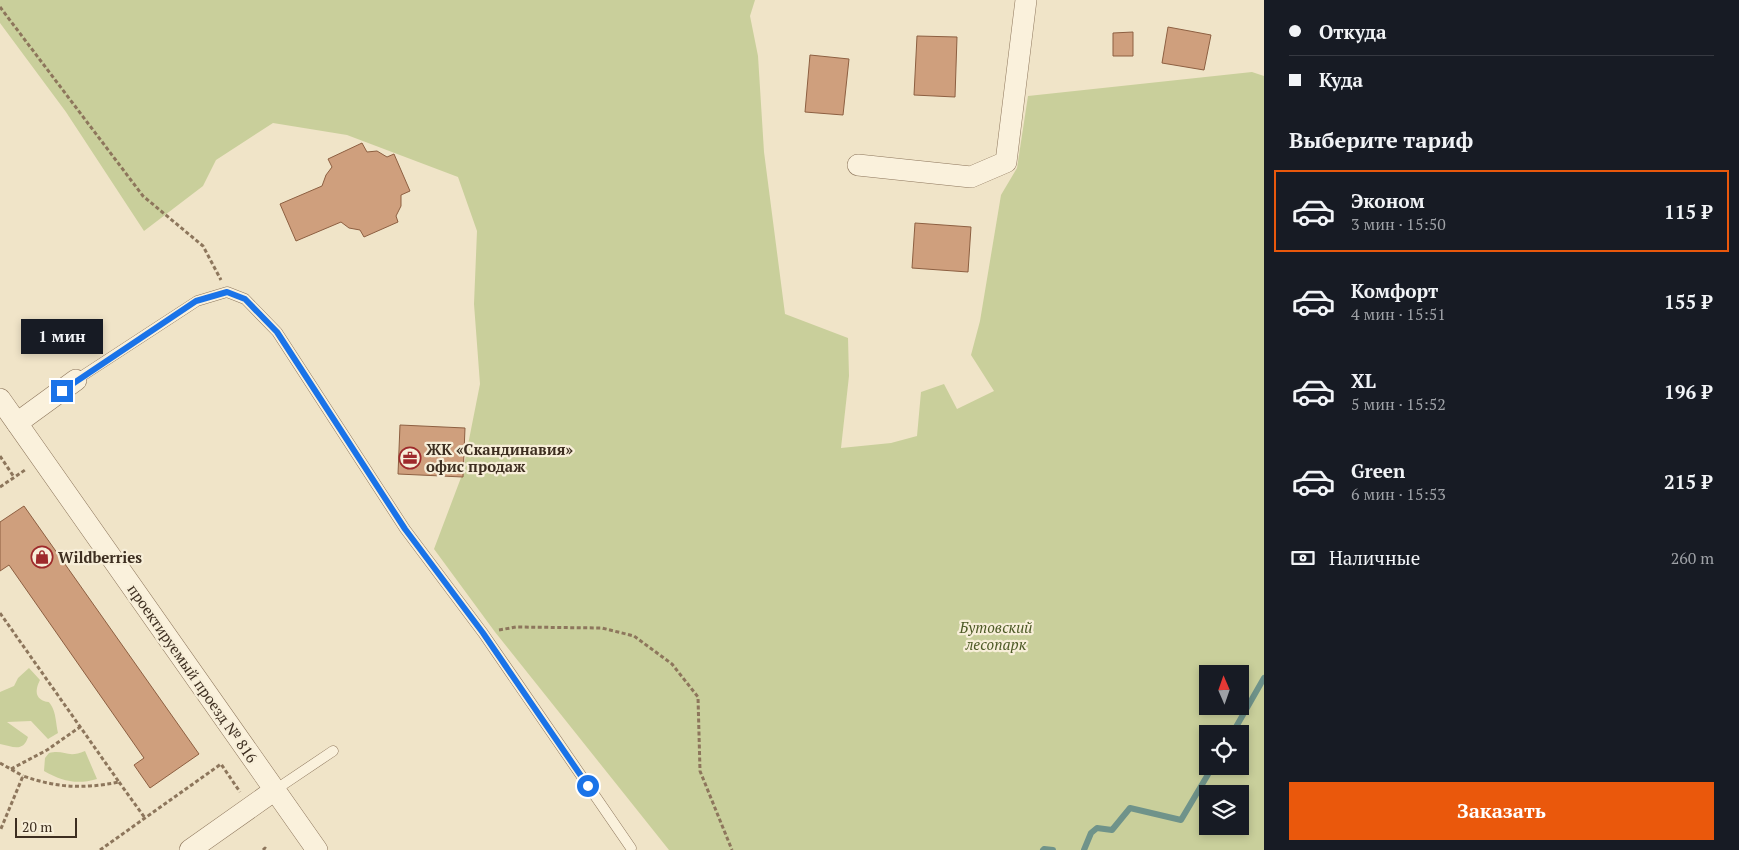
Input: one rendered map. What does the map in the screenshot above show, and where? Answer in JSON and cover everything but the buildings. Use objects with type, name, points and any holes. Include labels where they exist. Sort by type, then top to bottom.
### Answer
[{"type":"street","points":[[858,165],[971,177],[1006,162],[1026,0]]},
{"type":"street","points":[[16,422],[76,380]]},
{"type":"street","name":"проектируемый проезд № 816","points":[[0,399],[317,850]]},
{"type":"street","points":[[190,850],[276,790]]},
{"type":"lane","points":[[76,380],[196,301],[227,292],[245,299],[277,332],[405,529],[483,633],[631,848]]},
{"type":"lane","points":[[276,790],[332,750]]},
{"type":"path","points":[[0,7],[143,196],[203,246]]},
{"type":"path","points":[[0,456],[14,477],[0,487]]},
{"type":"path","points":[[0,613],[145,818]]},
{"type":"path","points":[[483,633],[516,627],[602,628],[634,636],[672,664],[698,697],[700,771],[732,850]]},
{"type":"path","points":[[11,769],[46,750],[80,726]]},
{"type":"path","points":[[0,763],[23,776],[60,786],[98,786],[119,782]]},
{"type":"path","points":[[100,850],[221,764],[251,807]]},
{"type":"path","points":[[0,831],[23,776]]},
{"type":"path","points":[[263,850],[265,848],[267,850]]},
{"type":"green space","name":"Бутовский лесопарк","points":[[0,0],[755,0],[750,16],[758,56],[764,152],[785,314],[848,338],[849,376],[841,448],[891,443],[917,436],[921,392],[944,384],[957,409],[994,391],[971,355],[980,321],[1001,195],[1017,168],[1028,96],[1252,72],[1264,76],[1264,850],[669,850],[495,632],[434,549],[462,475],[480,384],[474,304],[477,231],[458,177],[347,135],[273,123],[216,160],[203,186],[144,231],[66,112],[0,23]]},
{"type":"green space","points":[[29,668],[40,680],[37,695],[53,708],[58,733],[48,739],[31,721],[7,722],[28,737],[26,742],[20,747],[0,744],[0,692],[14,686],[18,678]]},
{"type":"green space","points":[[85,751],[97,779],[82,782],[69,781],[44,771],[45,758],[49,753],[74,754]]},
{"type":"waterway","points":[[1237,725],[1264,678]]},
{"type":"waterway","points":[[1084,850],[1091,833],[1097,828],[1112,830],[1130,808],[1181,820],[1208,775]]},
{"type":"waterway","points":[[1043,850],[1053,850]]},
{"type":"place","name":"ЖК «Скандинавия» офис продаж","points":[[410,458]]},
{"type":"place","name":"Wildberries","points":[[42,557]]},
{"type":"route","points":[[62,391],[196,301],[227,292],[245,299],[277,332],[405,529],[483,633],[588,786]]}]
